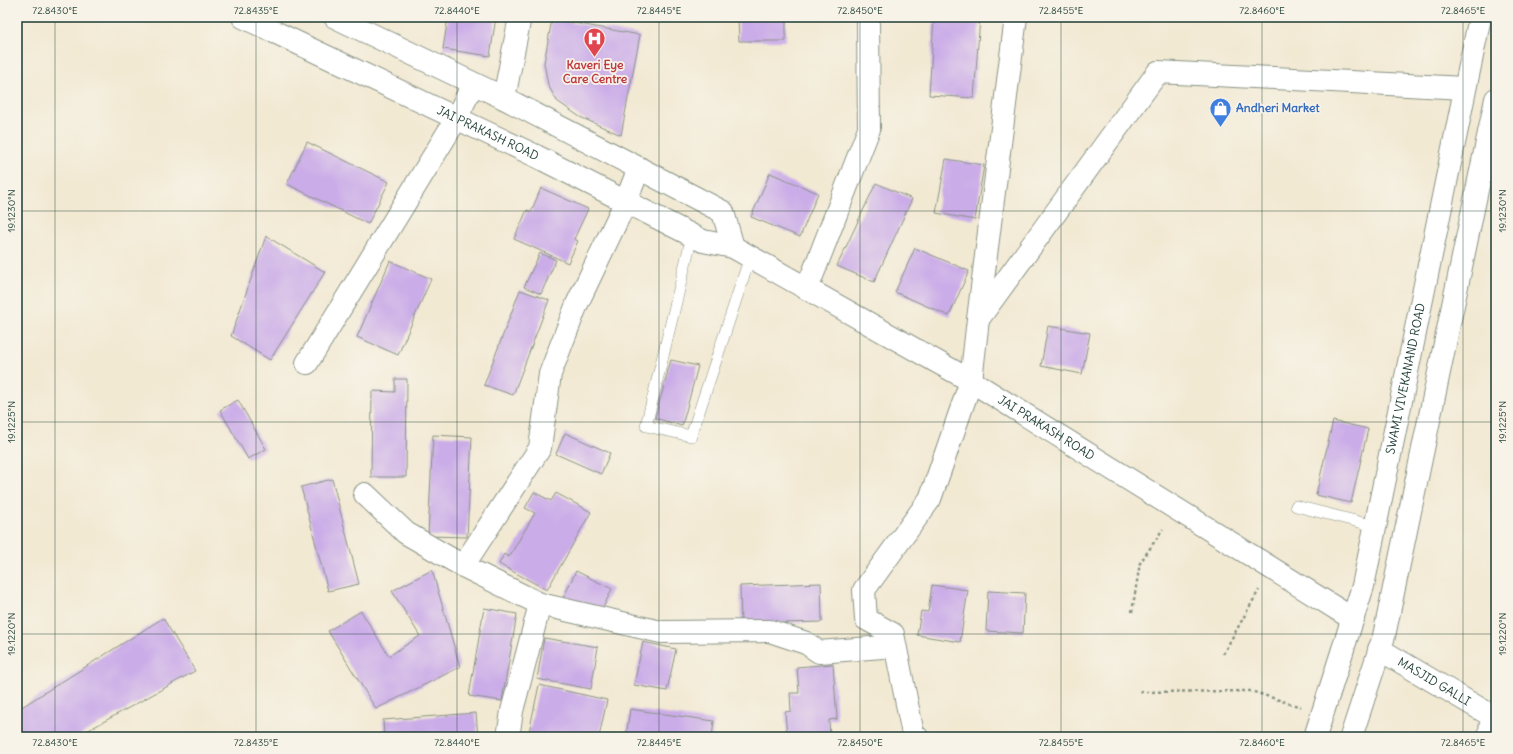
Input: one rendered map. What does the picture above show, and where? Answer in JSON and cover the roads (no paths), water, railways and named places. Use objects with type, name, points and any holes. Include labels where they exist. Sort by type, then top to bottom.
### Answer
[{"type":"street","name":"JAI PRAKASH ROAD","points":[[243,17],[456,118],[626,201],[692,236],[703,241],[742,252],[971,381],[1353,619]]},
{"type":"street","points":[[335,17],[362,23],[473,84],[504,98],[723,212],[742,252]]},
{"type":"street","points":[[504,98],[520,17]]},
{"type":"street","points":[[806,288],[869,129],[868,17]]},
{"type":"street","points":[[917,737],[914,734],[893,634],[866,619],[864,590],[930,499],[971,381],[1016,17]]},
{"type":"street","name":"SWAMI VIVEKANAND ROAD","points":[[1314,737],[1363,586],[1464,88],[1480,17]]},
{"type":"street","points":[[978,319],[1158,72],[1464,88]]},
{"type":"street","points":[[307,363],[456,118],[473,84]]},
{"type":"street","points":[[1351,737],[1384,636],[1496,99]]},
{"type":"street","points":[[463,566],[540,448],[550,374],[577,304],[626,201],[639,168]]},
{"type":"street","points":[[365,494],[406,533],[463,566],[540,604],[661,632],[770,631],[806,643],[819,652],[895,646]]},
{"type":"street","points":[[508,737],[512,711],[540,604]]},
{"type":"street","name":"MASJID GALLI","points":[[1379,649],[1492,716],[1489,737]]},
{"type":"lane","points":[[692,236],[646,426],[691,436],[742,252]]},
{"type":"lane","points":[[1296,506],[1375,526]]},
{"type":"place","name":"Kaveri Eye Care Centre","points":[[595,58]]},
{"type":"place","name":"Andheri Market","points":[[1220,128]]}]
